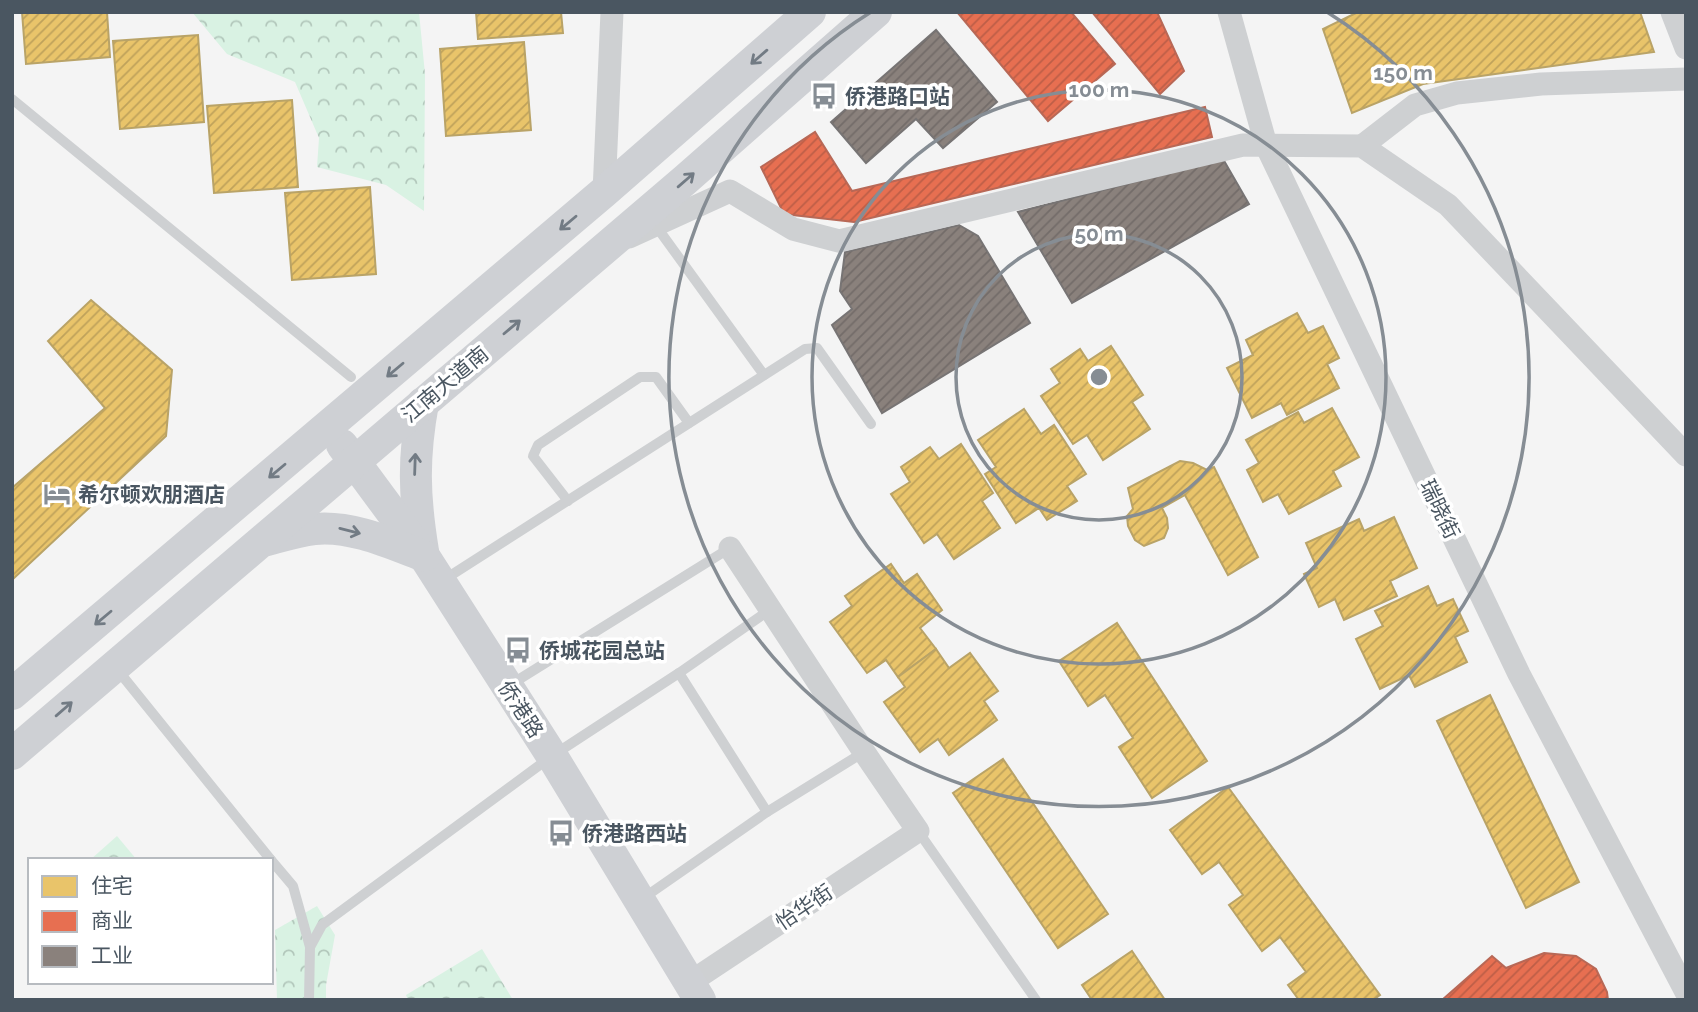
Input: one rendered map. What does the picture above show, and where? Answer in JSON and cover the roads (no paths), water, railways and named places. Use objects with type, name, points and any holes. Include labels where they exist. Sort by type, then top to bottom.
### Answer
[{"type":"main road","name":"江南大道南","points":[[12,694],[604,192],[810,12]]},
{"type":"main road","name":"江南大道南","points":[[12,754],[610,245],[876,12]]},
{"type":"main road","points":[[422,403],[414,475],[418,521],[432,569]]},
{"type":"main road","name":"侨港路","points":[[329,427],[432,569],[552,756],[694,992]]},
{"type":"main road","points":[[259,542],[315,529],[337,528],[363,535],[432,569]]},
{"type":"street","points":[[604,192],[612,12]]},
{"type":"street","name":"瑞晓街","points":[[1229,12],[1266,145],[1519,674],[1686,992]]},
{"type":"street","points":[[1671,12],[1686,48]]},
{"type":"street","points":[[1362,146],[1415,106],[1457,93],[1541,84],[1686,79]]},
{"type":"street","points":[[610,245],[730,191],[793,229],[839,241],[1243,145],[1362,146],[1448,205],[1686,455]]},
{"type":"street","points":[[730,548],[918,831]]},
{"type":"street","name":"怡华街","points":[[694,992],[918,831]]},
{"type":"lane","points":[[12,99],[351,377]]},
{"type":"lane","points":[[656,226],[764,375]]},
{"type":"lane","points":[[432,569],[568,500],[805,349],[817,348],[871,424]]},
{"type":"lane","points":[[568,500],[533,457],[537,445],[640,377],[656,377],[690,423]]},
{"type":"lane","points":[[507,686],[730,548]]},
{"type":"lane","points":[[310,947],[322,925],[552,756],[771,609]]},
{"type":"lane","points":[[114,666],[269,858]]},
{"type":"lane","points":[[679,673],[767,811]]},
{"type":"lane","points":[[640,901],[767,811],[864,752]]},
{"type":"lane","points":[[918,831],[1036,1000]]},
{"type":"lane","points":[[273,862],[293,887],[310,947],[309,1000]]},
{"type":"place","name":"侨港路口站","points":[[824,96]]},
{"type":"place","name":"希尔顿欢朋酒店","points":[[57,494]]},
{"type":"place","name":"侨城花园总站","points":[[518,650]]},
{"type":"place","name":"侨港路西站","points":[[561,833]]}]
